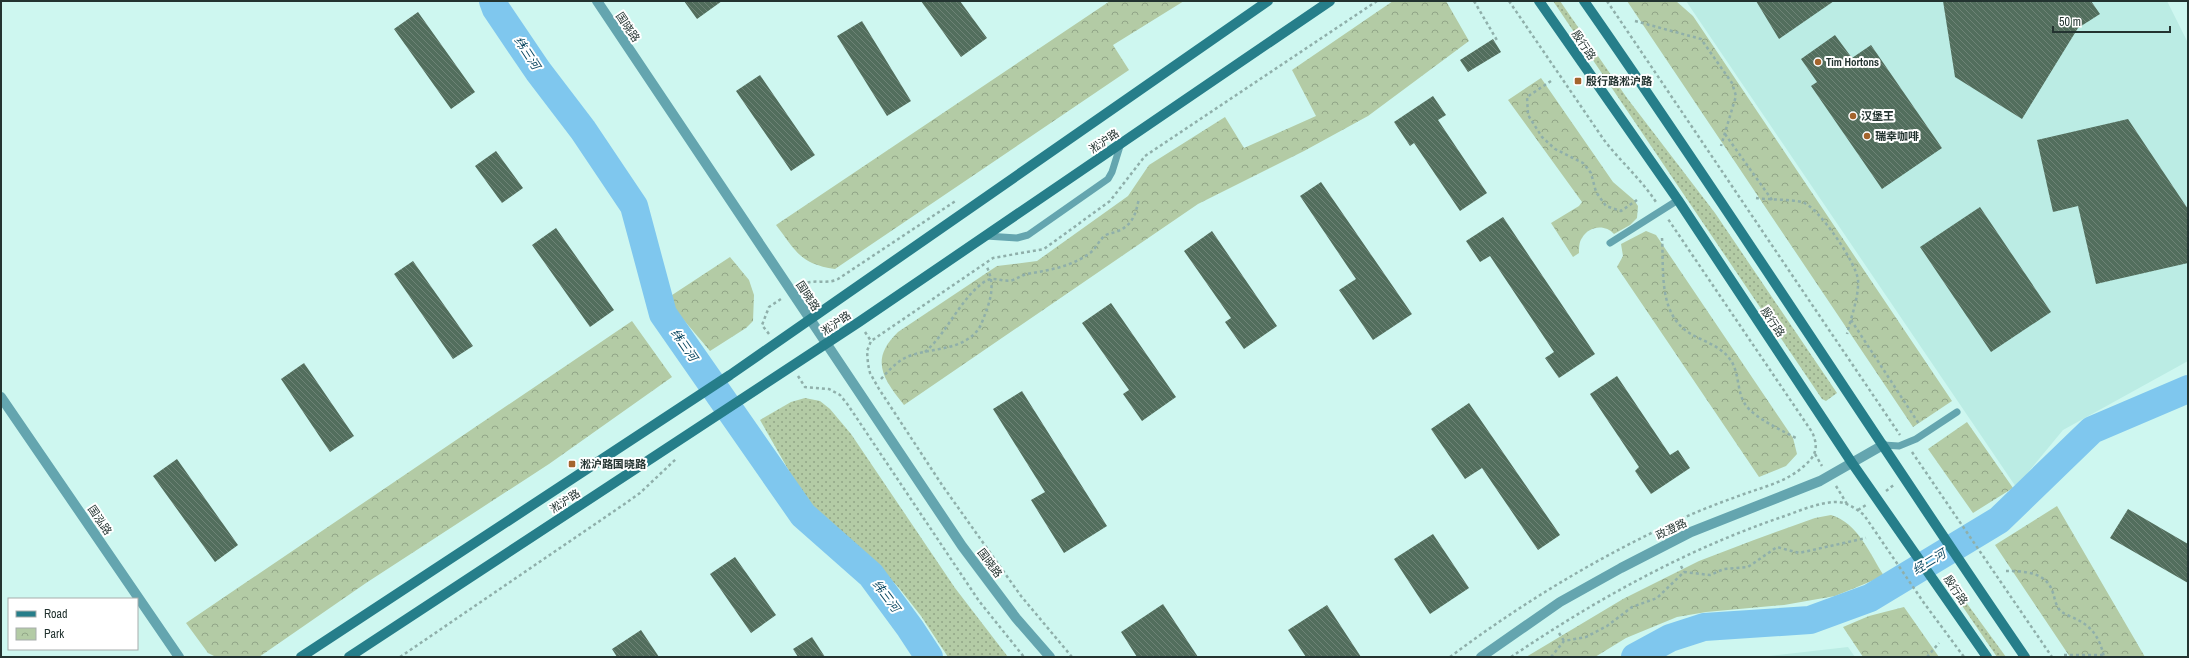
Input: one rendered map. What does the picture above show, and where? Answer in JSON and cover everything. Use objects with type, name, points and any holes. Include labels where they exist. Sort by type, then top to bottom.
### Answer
[{"type":"main road","name":"淞沪路","points":[[301,657],[730,375],[1268,1]]},
{"type":"main road","name":"淞沪路","points":[[349,657],[826,344],[1330,1]]},
{"type":"main road","name":"殷行路","points":[[1539,1],[1678,200],[1852,462],[1902,532],[1987,657]]},
{"type":"main road","name":"殷行路","points":[[1584,1],[1654,101],[1904,478],[2025,657]]},
{"type":"street","name":"国晓路","points":[[597,1],[809,320],[962,546],[1016,618],[1050,657]]},
{"type":"street","name":"国泓路","points":[[1,397],[179,657]]},
{"type":"street","name":"政澄路","points":[[1481,657],[1560,602],[1621,568],[1691,532],[1820,480],[1883,445]]},
{"type":"lane","points":[[985,236],[1018,238],[1028,235],[1108,179],[1112,172],[1121,144]]},
{"type":"lane","points":[[1610,243],[1678,200]]},
{"type":"lane","points":[[1883,445],[1906,444],[1957,412]]},
{"type":"path","points":[[1072,657],[1021,596],[942,485],[879,389],[870,373],[868,364],[868,351],[871,342],[993,258],[1044,250],[1110,201],[1146,156],[1377,1]]},
{"type":"path","points":[[1474,1],[1498,42]]},
{"type":"path","points":[[1450,657],[1540,594],[1604,557],[1703,509],[1792,475],[1805,466],[1815,454],[1817,443],[1812,432],[1645,184],[1616,156],[1604,140],[1509,1]]},
{"type":"path","points":[[1607,1],[1906,444],[2052,657]]},
{"type":"path","points":[[1635,21],[1701,39],[1732,83],[1736,96],[1721,146]]},
{"type":"path","points":[[1551,81],[1527,96],[1528,115],[1542,137],[1555,149],[1583,163],[1591,173],[1596,192],[1606,206],[1621,211],[1637,200]]},
{"type":"path","points":[[1725,134],[1772,200]]},
{"type":"path","points":[[925,352],[944,333],[957,311],[977,288],[992,278],[1012,280],[1028,274],[1056,269],[1079,260],[1094,250],[1105,236],[1117,232],[1132,221],[1135,216],[1139,198]]},
{"type":"path","points":[[1756,198],[1803,202],[1812,208],[1826,223],[1857,271],[1857,294],[1846,334]]},
{"type":"path","points":[[1662,238],[1668,308],[1677,325],[1719,349],[1729,357],[1735,367],[1745,404],[1752,412],[1773,426],[1798,439]]},
{"type":"path","points":[[881,379],[897,362],[911,355],[960,344],[974,335],[978,330],[992,294],[992,278],[987,268]]},
{"type":"path","points":[[1850,319],[1925,433]]},
{"type":"path","points":[[805,386],[828,389],[840,395],[979,601],[1024,657]]},
{"type":"path","points":[[400,657],[626,504],[640,493],[680,455]]},
{"type":"path","points":[[1858,510],[1921,465]]},
{"type":"path","points":[[1511,657],[1554,628],[1601,600],[1702,547],[1755,526],[1828,504],[1841,502],[1864,514],[1924,603],[1964,657]]},
{"type":"path","points":[[1684,572],[1710,575],[1724,569],[1748,567],[1776,547],[1799,553],[1866,538]]},
{"type":"path","points":[[1681,566],[1684,572]]},
{"type":"path","points":[[2006,572],[2025,571],[2046,580],[2052,589],[2057,606],[2062,613],[2084,622],[2093,630],[2100,642],[2103,656],[2064,655]]},
{"type":"path","points":[[1551,657],[1564,641],[1586,637],[1607,626],[1632,607],[1657,598],[1684,572]]},
{"type":"path","points":[[1559,633],[1564,641]]},
{"type":"path","points":[[1928,657],[1939,643]]},
{"type":"shaded area","points":[[1686,1],[2167,1],[2188,43],[2188,361],[2063,430],[2016,487]]},
{"type":"shaded area","points":[[1848,647],[1855,657],[1760,657]]},
{"type":"green space","points":[[1110,1],[1184,1],[1113,45],[1129,70],[835,269],[823,267],[806,260],[794,249],[776,225]]},
{"type":"green space","points":[[1393,1],[1446,1],[1469,41],[1368,116],[1304,151],[1198,204],[904,405],[890,386],[882,368],[884,351],[889,342],[898,332],[997,266],[1037,261],[1128,196],[1149,165],[1225,117],[1244,148],[1316,116],[1292,70]]},
{"type":"green space","points":[[1553,1],[1560,1],[1627,98],[1715,213],[1837,393],[1826,401],[1822,399]]},
{"type":"green space","points":[[1627,1],[1676,1],[1693,16],[1952,401],[1913,427]]},
{"type":"green space","points":[[1541,78],[1613,182],[1634,200],[1638,206],[1637,218],[1630,225],[1614,234],[1606,229],[1597,228],[1585,234],[1579,245],[1579,253],[1573,257],[1551,223],[1579,206],[1582,202],[1508,100]]},
{"type":"green space","points":[[1646,231],[1656,235],[1793,438],[1797,454],[1786,466],[1759,477],[1617,267],[1623,256],[1621,244]]},
{"type":"green space","points":[[730,257],[749,280],[754,295],[753,321],[746,328],[710,351],[666,299]]},
{"type":"green space","points":[[632,321],[672,377],[549,464],[366,583],[259,657],[216,657],[208,653],[186,623]]},
{"type":"green space","points":[[805,398],[820,401],[830,409],[851,434],[955,588],[1008,657],[948,657],[921,616],[899,588],[870,558],[809,506],[760,420],[791,402]]},
{"type":"green space","points":[[1967,422],[2013,488],[1973,513],[1928,449]]},
{"type":"green space","points":[[2057,506],[2145,657],[2070,657],[1995,545]]},
{"type":"green space","points":[[1831,515],[1849,525],[1856,532],[1884,576],[1835,596],[1784,605],[1706,612],[1677,617],[1626,638],[1595,657],[1526,657],[1623,599],[1699,561],[1815,518]]},
{"type":"green space","points":[[1952,583],[2006,657],[1997,657],[1948,585]]},
{"type":"green space","points":[[1904,607],[1939,657],[1863,657],[1843,627],[1869,616]]},
{"type":"building","points":[[684,1],[722,1],[697,19]]},
{"type":"building","points":[[921,1],[960,1],[987,38],[961,57]]},
{"type":"building","points":[[1756,1],[1834,1],[1779,39]]},
{"type":"building","points":[[1943,1],[2091,1],[2100,14],[2078,28],[2022,119],[1955,77]]},
{"type":"building","points":[[418,12],[475,92],[451,109],[394,29]]},
{"type":"building","points":[[862,21],[911,101],[887,116],[837,36]]},
{"type":"building","points":[[1835,35],[1852,58],[1871,45],[1942,148],[1882,189],[1811,86],[1817,82],[1801,59]]},
{"type":"building","points":[[1493,39],[1501,52],[1468,72],[1460,60]]},
{"type":"building","points":[[760,75],[815,155],[791,171],[736,91]]},
{"type":"building","points":[[1433,96],[1446,115],[1438,120],[1487,193],[1460,211],[1414,143],[1410,146],[1394,122]]},
{"type":"building","points":[[2128,119],[2188,209],[2188,263],[2096,284],[2078,206],[2053,212],[2037,140]]},
{"type":"building","points":[[496,151],[523,188],[502,203],[475,166]]},
{"type":"building","points":[[1321,182],[1412,314],[1373,340],[1339,290],[1356,279],[1300,196]]},
{"type":"building","points":[[1980,207],[2051,312],[1991,352],[1920,247]]},
{"type":"building","points":[[1503,217],[1595,354],[1559,378],[1545,358],[1554,352],[1490,256],[1480,262],[1466,241]]},
{"type":"building","points":[[556,228],[614,310],[590,327],[532,245]]},
{"type":"building","points":[[1212,231],[1277,326],[1244,349],[1225,322],[1231,318],[1184,251]]},
{"type":"building","points":[[413,261],[473,346],[453,359],[394,274]]},
{"type":"building","points":[[1111,303],[1176,397],[1142,421],[1123,394],[1129,390],[1082,323]]},
{"type":"building","points":[[304,363],[354,436],[330,452],[281,379]]},
{"type":"building","points":[[1617,376],[1670,455],[1678,450],[1690,468],[1651,494],[1635,471],[1639,467],[1590,394]]},
{"type":"building","points":[[1022,391],[1107,526],[1064,553],[1031,500],[1045,492],[993,409]]},
{"type":"building","points":[[1469,403],[1560,535],[1538,550],[1482,468],[1465,479],[1431,429]]},
{"type":"building","points":[[177,459],[238,545],[215,562],[153,476]]},
{"type":"building","points":[[2128,509],[2188,544],[2188,583],[2110,538]]},
{"type":"building","points":[[1433,534],[1469,588],[1430,614],[1394,559]]},
{"type":"building","points":[[735,557],[776,615],[751,633],[710,574]]},
{"type":"building","points":[[1163,604],[1198,657],[1137,657],[1121,632]]},
{"type":"building","points":[[1327,605],[1361,657],[1306,657],[1288,630]]},
{"type":"building","points":[[641,630],[659,657],[617,657],[612,649]]},
{"type":"building","points":[[812,637],[825,657],[798,657],[793,649]]},
{"type":"waterway","name":"纬三河","points":[[493,1],[496,9],[538,71],[583,130],[634,206],[663,314],[803,515],[871,575],[910,628],[929,657]]},
{"type":"waterway","name":"经二河","points":[[1635,657],[1670,638],[1704,627],[1810,620],[1870,598],[1999,520],[2092,430],[2188,389]]},
{"type":"place","name":"Tim Hortons","points":[[1818,62]]},
{"type":"place","name":"殷行路淞沪路","points":[[1578,81]]},
{"type":"place","name":"汉堡王","points":[[1853,116]]},
{"type":"place","name":"瑞幸咖啡","points":[[1867,136]]},
{"type":"place","name":"淞沪路国晓路","points":[[572,464]]}]
